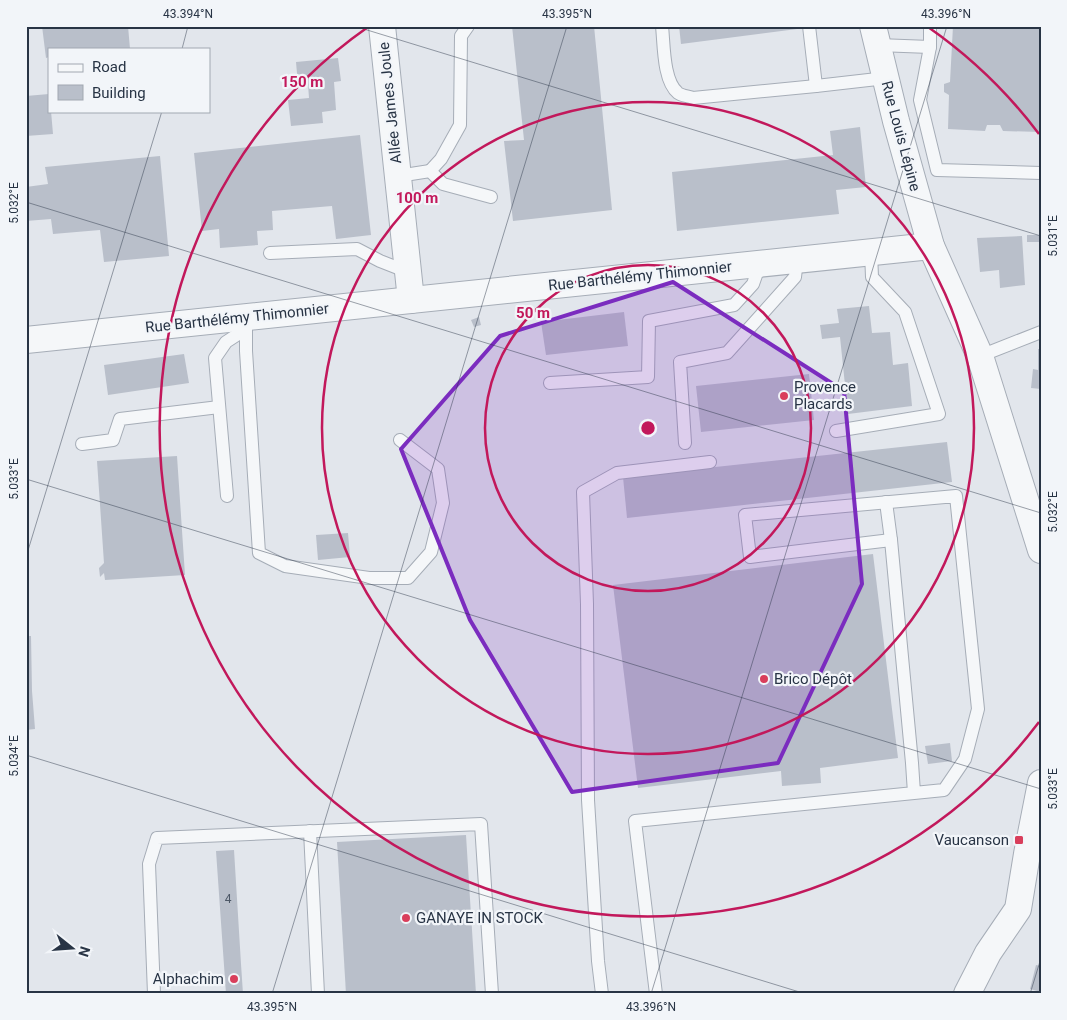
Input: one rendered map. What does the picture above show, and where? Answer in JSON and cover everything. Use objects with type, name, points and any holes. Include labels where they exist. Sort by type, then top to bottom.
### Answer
[{"type":"street","name":"Allée James Joule","points":[[382,26],[411,300]]},
{"type":"street","name":"Rue Louis Lépine","points":[[875,36],[896,121],[931,246]]},
{"type":"street","name":"Rue Barthélémy Thimonnier","points":[[26,340],[246,323],[411,300],[931,246]]},
{"type":"street","points":[[931,246],[980,356],[1041,550]]},
{"type":"street","points":[[984,994],[1018,909],[1041,783]]},
{"type":"street","points":[[967,994],[988,953],[1018,909]]},
{"type":"lane","points":[[398,176],[430,170],[440,159],[460,125],[461,36],[468,26]]},
{"type":"lane","points":[[662,26],[667,70],[672,86],[679,94],[693,98],[886,78]]},
{"type":"lane","points":[[809,26],[816,86]]},
{"type":"lane","points":[[930,26],[930,47],[920,100],[937,170],[1041,173]]},
{"type":"lane","points":[[875,36],[930,47]]},
{"type":"lane","points":[[430,170],[444,184],[491,197]]},
{"type":"lane","points":[[270,253],[357,249],[408,272]]},
{"type":"lane","points":[[836,431],[939,414],[905,312],[872,276],[871,252]]},
{"type":"lane","points":[[685,443],[680,362],[727,353],[795,277],[798,260]]},
{"type":"lane","points":[[550,383],[648,377],[649,322],[734,305],[753,284],[760,264]]},
{"type":"lane","points":[[227,496],[215,358],[226,342],[246,323]]},
{"type":"lane","points":[[246,323],[246,351],[259,553],[285,566],[369,578],[408,578],[431,552],[443,503],[438,469],[400,440]]},
{"type":"lane","points":[[980,356],[1041,332]]},
{"type":"lane","points":[[82,444],[113,440],[120,419],[219,406]]},
{"type":"lane","points":[[602,994],[598,961],[588,800],[587,604],[583,492],[617,474],[710,462]]},
{"type":"lane","points":[[656,994],[636,820],[944,790],[965,759],[978,709],[956,496],[745,515],[750,557],[891,540]]},
{"type":"lane","points":[[886,502],[914,793]]},
{"type":"lane","points":[[154,994],[149,864],[157,838],[481,824],[492,994]]},
{"type":"lane","points":[[310,831],[318,994]]},
{"type":"highlighted area","points":[[673,282],[844,391],[862,584],[778,763],[572,792],[470,620],[401,449],[500,336]]},
{"type":"building","points":[[42,26],[128,26],[130,48],[48,48],[48,57],[46,58]]},
{"type":"building","points":[[512,26],[594,26],[612,210],[513,221],[504,141],[524,140]]},
{"type":"building","points":[[679,26],[797,26],[797,29],[681,44]]},
{"type":"building","points":[[953,26],[1041,26],[1041,132],[1003,131],[1000,125],[987,125],[985,131],[948,129],[949,95],[944,92],[944,84],[950,82]]},
{"type":"building","points":[[338,58],[341,81],[334,82],[336,110],[322,112],[323,123],[291,126],[288,100],[309,98],[308,84],[298,85],[296,62]]},
{"type":"building","points":[[48,94],[48,112],[51,112],[53,134],[26,136],[26,96]]},
{"type":"building","points":[[860,127],[866,187],[836,190],[839,214],[677,231],[672,172],[833,155],[830,131]]},
{"type":"building","points":[[360,135],[371,235],[336,239],[332,206],[272,211],[273,230],[257,231],[258,245],[220,248],[219,229],[202,231],[194,153]]},
{"type":"building","points":[[160,156],[169,256],[104,262],[100,230],[53,234],[51,219],[26,221],[26,187],[48,184],[45,167]]},
{"type":"building","points":[[1027,235],[1040,235],[1039,242],[1027,242]]},
{"type":"building","points":[[1022,236],[1025,285],[1000,288],[999,270],[980,272],[977,238]]},
{"type":"building","points":[[869,306],[872,333],[890,332],[893,365],[908,363],[912,406],[848,414],[840,337],[822,339],[820,325],[839,323],[837,309]]},
{"type":"building","points":[[624,312],[628,346],[546,355],[541,322]]},
{"type":"building","points":[[479,317],[481,325],[474,327],[471,320]]},
{"type":"building","points":[[1038,349],[1041,349],[1041,389],[1031,388],[1033,369],[1038,370]]},
{"type":"building","points":[[184,354],[189,383],[108,395],[104,365]]},
{"type":"building","points":[[809,374],[814,420],[701,432],[696,386]]},
{"type":"building","points":[[947,442],[952,482],[627,518],[623,477]]},
{"type":"building","points":[[177,456],[185,575],[105,580],[104,573],[100,577],[99,568],[104,563],[97,461]]},
{"type":"building","points":[[348,533],[350,557],[318,560],[316,535]]},
{"type":"building","points":[[873,554],[898,758],[820,768],[821,783],[782,786],[781,771],[638,788],[613,585]]},
{"type":"building","points":[[26,636],[31,636],[35,729],[26,730]]},
{"type":"building","points":[[950,743],[952,761],[928,764],[925,746]]},
{"type":"building","name":"GANAYE IN STOCK","points":[[466,835],[476,994],[346,994],[337,842]]},
{"type":"building","points":[[234,850],[243,994],[226,994],[216,851]]},
{"type":"building","points":[[1036,965],[1041,966],[1041,992],[1030,989]]},
{"type":"place","name":"Provence Placards","points":[[784,396]]},
{"type":"place","name":"Brico Dépôt","points":[[764,679]]},
{"type":"place","name":"Vaucanson","points":[[1019,840]]},
{"type":"place","name":"GANAYE IN STOCK","points":[[406,918]]},
{"type":"place","name":"Alphachim","points":[[234,979]]}]
